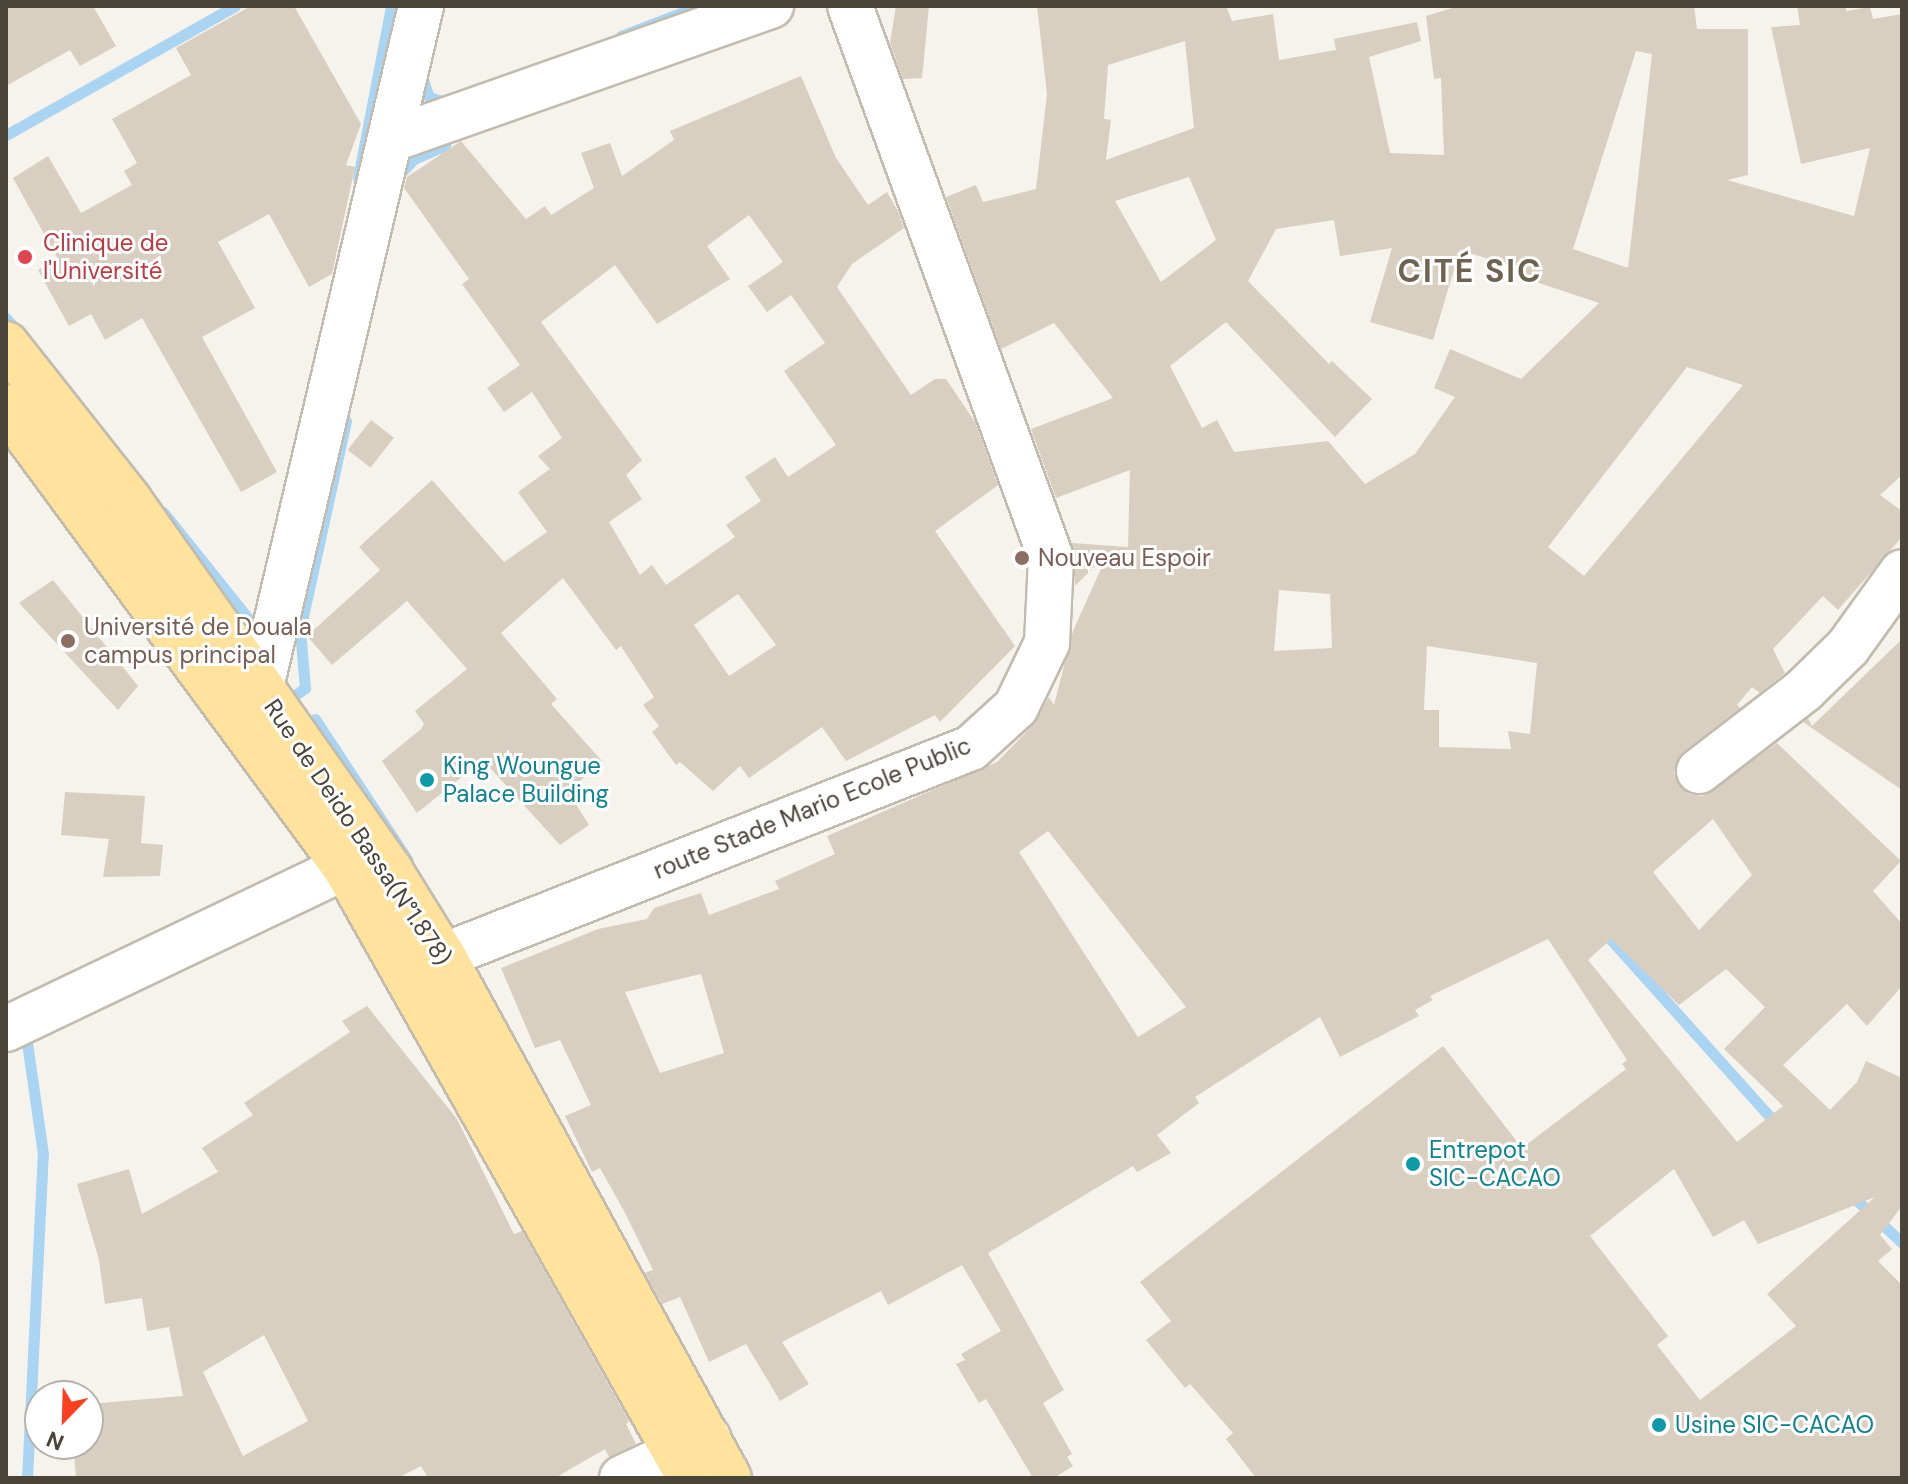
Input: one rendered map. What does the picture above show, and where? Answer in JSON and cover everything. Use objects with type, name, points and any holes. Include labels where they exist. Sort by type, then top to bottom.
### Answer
[{"type":"main road","name":"Rue de Deido Bassa(N°1.878)","points":[[6,344],[129,500],[261,687],[443,956],[691,1456],[729,1478]]},
{"type":"main road","points":[[6,407],[345,867],[691,1456]]},
{"type":"street","points":[[261,687],[421,6]]},
{"type":"street","points":[[390,140],[771,6]]},
{"type":"street","name":"route Stade Mario Ecole Public","points":[[443,956],[971,748],[1016,707],[1047,643],[1051,558],[850,6]]},
{"type":"street","points":[[1699,771],[1804,690],[1848,647],[1902,572]]},
{"type":"street","points":[[6,1029],[345,867]]},
{"type":"street","points":[[622,1478],[691,1456]]},
{"type":"building","points":[[6,6],[93,6],[116,46],[80,66],[70,50],[6,86]]},
{"type":"building","points":[[251,6],[294,6],[361,124],[346,165],[355,167],[332,274],[309,287],[269,214],[218,242],[255,308],[202,337],[277,472],[241,492],[142,318],[105,340],[91,314],[69,326],[38,270],[58,259],[13,178],[48,156],[81,213],[132,185],[124,171],[137,163],[112,119],[191,75],[176,48]]},
{"type":"building","points":[[896,6],[929,6],[922,78],[903,79],[890,43]]},
{"type":"building","points":[[1037,6],[1226,6],[1232,21],[1273,14],[1279,60],[1336,50],[1334,39],[1417,22],[1421,41],[1369,57],[1390,153],[1444,155],[1441,78],[1434,79],[1426,16],[1459,6],[1694,6],[1697,29],[1748,29],[1748,175],[1727,180],[1854,216],[1870,148],[1801,164],[1771,27],[1800,25],[1797,6],[1846,6],[1846,11],[1870,7],[1873,19],[1902,14],[1902,475],[1880,495],[1902,511],[1902,537],[1838,610],[1823,596],[1773,649],[1785,673],[1760,693],[1752,687],[1737,705],[1740,708],[1683,752],[1674,774],[1689,794],[1703,796],[1777,743],[1901,861],[1873,891],[1902,924],[1902,986],[1867,1026],[1847,1004],[1783,1065],[1830,1110],[1857,1082],[1866,1061],[1902,1078],[1902,1206],[1880,1235],[1892,1249],[1878,1261],[1902,1285],[1902,1478],[1256,1478],[1226,1439],[1233,1433],[1190,1384],[1185,1388],[1146,1340],[1171,1321],[1140,1282],[1443,1046],[1522,1148],[1626,1069],[1622,1064],[1627,1060],[1548,939],[1430,996],[1433,1000],[1415,1010],[1419,1016],[1340,1057],[1320,1017],[1195,1097],[1199,1103],[1157,1135],[1171,1153],[1137,1172],[1133,1166],[988,1253],[1064,1390],[1043,1403],[1072,1454],[1067,1457],[1073,1466],[1054,1478],[1033,1478],[986,1399],[979,1403],[956,1364],[965,1360],[961,1354],[1001,1331],[962,1265],[888,1305],[881,1291],[782,1342],[809,1384],[780,1401],[746,1344],[709,1362],[680,1297],[662,1304],[645,1273],[653,1270],[624,1211],[600,1168],[592,1172],[565,1116],[591,1105],[560,1040],[535,1048],[501,968],[598,929],[647,919],[654,908],[701,893],[709,915],[779,889],[775,881],[835,854],[827,836],[997,762],[1033,725],[1049,697],[1054,705],[1073,631],[1108,553],[1075,586],[1072,543],[1128,547],[1130,470],[1056,498],[1031,429],[1113,398],[1054,323],[1001,349],[946,197],[976,185],[983,202],[1036,189],[1047,94]],"holes":[[[1185,41],[1194,128],[1106,160],[1111,120],[1104,119],[1108,65]],[[1636,51],[1652,54],[1628,268],[1573,249]],[[1189,177],[1216,240],[1161,282],[1115,201]],[[1334,220],[1340,256],[1392,248],[1370,322],[1433,340],[1460,250],[1511,266],[1509,273],[1599,303],[1521,379],[1450,349],[1434,388],[1455,397],[1415,454],[1365,484],[1328,441],[1234,452],[1217,420],[1202,428],[1170,366],[1226,322],[1335,437],[1372,399],[1332,361],[1329,364],[1248,281],[1276,229]],[[1687,367],[1743,385],[1584,576],[1548,547]],[[1279,590],[1330,594],[1332,648],[1274,651]],[[1427,646],[1537,663],[1530,734],[1508,731],[1511,749],[1439,747],[1439,710],[1424,710]],[[1713,819],[1752,875],[1699,930],[1653,872]],[[1048,831],[1186,1007],[1138,1037],[1019,852]],[[1611,939],[1679,1005],[1726,969],[1765,1007],[1724,1049],[1783,1106],[1737,1142],[1588,960]],[[701,974],[724,1053],[660,1073],[625,992]],[[1674,1169],[1713,1237],[1744,1220],[1758,1244],[1875,1197],[1767,1294],[1796,1326],[1700,1400],[1657,1345],[1668,1336],[1590,1236]]]},
{"type":"building","points":[[801,76],[836,158],[868,205],[887,192],[904,228],[852,264],[837,287],[911,395],[935,379],[946,379],[975,422],[998,485],[935,531],[1015,646],[940,722],[935,715],[846,761],[822,727],[749,778],[740,766],[713,791],[680,762],[676,765],[652,732],[659,726],[643,705],[654,697],[621,646],[616,650],[563,578],[501,633],[557,699],[551,704],[602,761],[568,792],[589,825],[560,845],[483,760],[417,813],[382,761],[421,729],[424,724],[415,711],[467,669],[407,601],[332,665],[307,636],[380,570],[359,547],[432,480],[504,562],[547,532],[518,492],[550,469],[538,456],[562,438],[532,392],[504,412],[487,388],[520,365],[462,284],[469,279],[404,188],[407,177],[461,141],[526,219],[545,206],[551,215],[594,188],[581,153],[610,143],[622,176],[674,140],[670,131]],"holes":[[[749,215],[783,262],[748,286],[767,312],[791,295],[825,343],[784,371],[836,445],[788,477],[775,457],[745,477],[761,501],[726,525],[735,537],[666,585],[652,565],[640,575],[609,522],[642,499],[626,475],[642,460],[541,322],[615,265],[657,324],[730,279],[707,246]],[[738,594],[776,645],[729,676],[694,625]]]},
{"type":"building","points":[[371,420],[394,438],[370,468],[348,450]]},
{"type":"building","points":[[53,580],[138,686],[118,710],[19,603]]},
{"type":"building","points":[[1902,639],[1902,790],[1803,722],[1808,718],[1812,726]]},
{"type":"building","points":[[65,792],[145,796],[141,843],[163,845],[160,876],[103,877],[109,839],[61,835]]},
{"type":"building","points":[[367,1006],[457,1119],[514,1234],[522,1231],[629,1421],[626,1424],[636,1444],[609,1457],[605,1449],[555,1478],[428,1478],[421,1466],[398,1478],[76,1478],[74,1460],[104,1460],[104,1403],[183,1396],[169,1327],[147,1331],[142,1298],[105,1304],[99,1260],[77,1184],[129,1169],[142,1214],[218,1172],[202,1148],[253,1115],[244,1103],[350,1032],[342,1021]],"holes":[[[264,1335],[308,1421],[243,1456],[203,1372]]]},
{"type":"waterway","points":[[6,135],[235,6]]},
{"type":"waterway","points":[[358,178],[391,6]]},
{"type":"waterway","points":[[621,36],[699,6]]},
{"type":"waterway","points":[[422,77],[429,97],[448,103]]},
{"type":"waterway","points":[[397,177],[414,159],[445,145]]},
{"type":"waterway","points":[[6,318],[19,334]]},
{"type":"waterway","points":[[298,693],[305,688],[300,630],[346,421]]},
{"type":"waterway","points":[[163,512],[255,627],[261,617]]},
{"type":"waterway","points":[[315,719],[407,859]]},
{"type":"waterway","points":[[1605,933],[1778,1126]]},
{"type":"waterway","points":[[27,1043],[43,1154],[27,1478]]},
{"type":"waterway","points":[[1849,1193],[1902,1243]]},
{"type":"place","name":"Clinique de l'Université","points":[[25,257]]},
{"type":"place","name":"Nouveau Espoir","points":[[1022,558]]},
{"type":"place","name":"Université de Douala campus principal","points":[[68,641]]},
{"type":"place","name":"King Woungue Palace Building","points":[[427,780]]},
{"type":"place","name":"Entrepot SIC-CACAO","points":[[1413,1164]]},
{"type":"place","name":"Usine SIC-CACAO","points":[[1659,1425]]},
{"type":"district","name":"CITÉ SIC","points":[[1470,271]]}]
